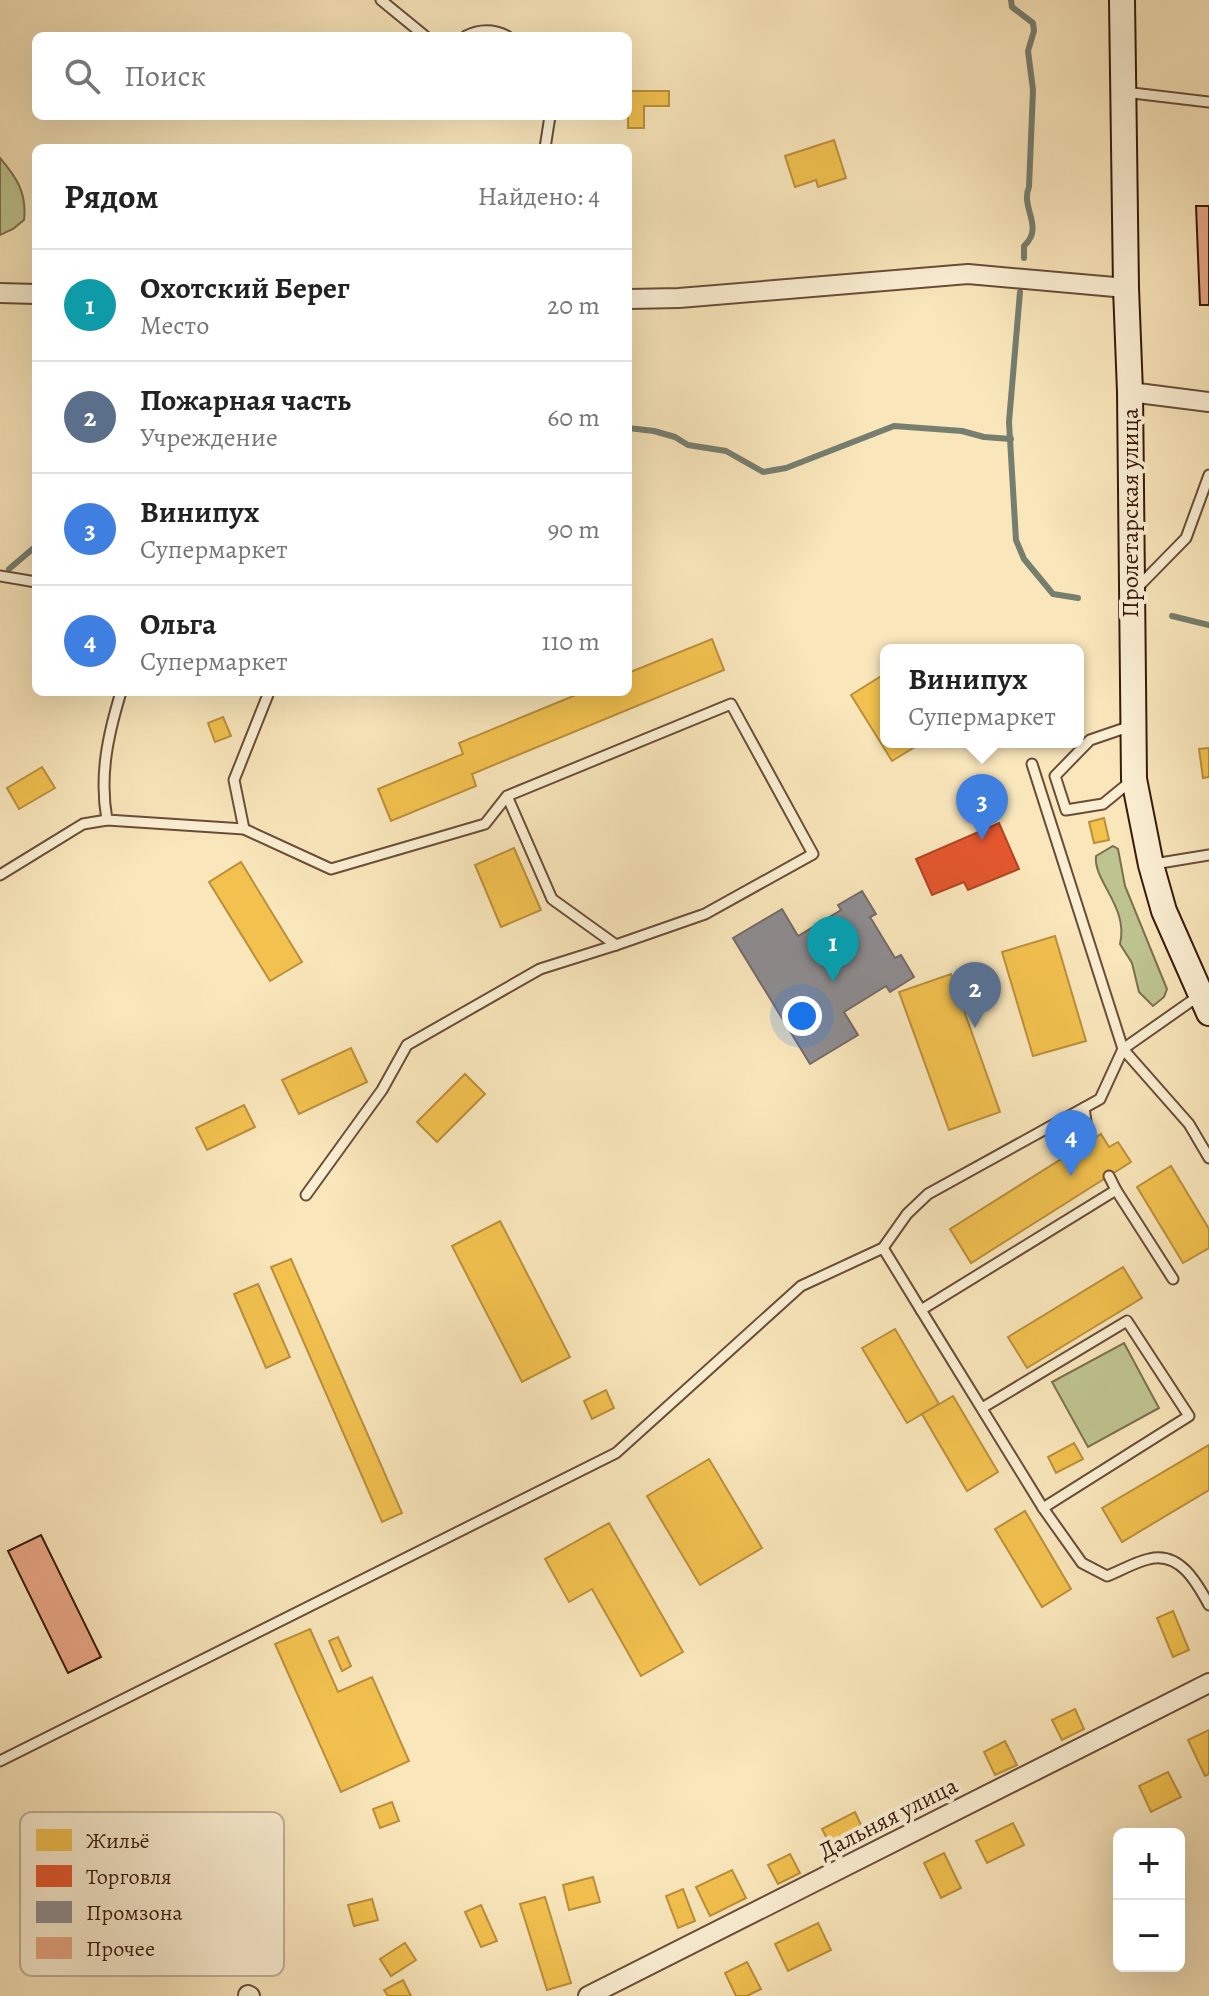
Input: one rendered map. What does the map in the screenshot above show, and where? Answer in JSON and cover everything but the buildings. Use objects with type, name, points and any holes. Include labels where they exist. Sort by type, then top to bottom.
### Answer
[{"type":"main road","name":"Пролетарская улица","points":[[1122,0],[1134,779],[1151,865],[1164,911],[1205,1004]]},
{"type":"street","points":[[632,299],[679,298],[968,274],[1126,288]]},
{"type":"street","points":[[0,293],[32,294]]},
{"type":"street","points":[[1130,392],[1209,402]]},
{"type":"street","name":"Дальняя улица","points":[[588,1996],[1209,1683]]},
{"type":"lane","points":[[381,0],[420,32]]},
{"type":"lane","points":[[1124,92],[1209,102]]},
{"type":"lane","points":[[546,144],[549,120]]},
{"type":"lane","points":[[1131,594],[1186,538],[1209,475]]},
{"type":"lane","points":[[0,576],[32,581]]},
{"type":"lane","points":[[107,820],[103,772],[111,722],[120,696]]},
{"type":"lane","points":[[244,829],[234,780],[267,696]]},
{"type":"lane","points":[[0,875],[83,824],[107,820],[244,829],[331,869],[485,824],[507,796],[731,704],[813,854],[705,914],[540,969],[407,1045],[382,1090],[306,1195]]},
{"type":"lane","points":[[1084,746],[1090,740],[1131,726]]},
{"type":"lane","points":[[1082,748],[1055,776],[1066,810],[1103,804],[1134,779]]},
{"type":"lane","points":[[1032,764],[1123,1049],[1189,1124],[1209,1158]]},
{"type":"lane","points":[[507,796],[552,899],[616,945]]},
{"type":"lane","points":[[1151,865],[1209,855]]},
{"type":"lane","points":[[0,1761],[616,1453],[801,1286],[883,1248],[907,1214],[928,1194],[1100,1099],[1123,1049],[1205,1004]]},
{"type":"lane","points":[[1084,1108],[1089,1141]]},
{"type":"lane","points":[[1109,1176],[1173,1279]]},
{"type":"lane","points":[[921,1310],[1116,1190]]},
{"type":"lane","points":[[883,1248],[1043,1508],[1082,1563],[1107,1576],[1150,1558],[1165,1559],[1181,1566],[1195,1578],[1209,1605]]},
{"type":"lane","points":[[982,1408],[1127,1321],[1189,1416],[1043,1508]]},
{"type":"green space","points":[[0,158],[20,186],[25,210],[24,220],[0,235]]},
{"type":"green space","points":[[1113,846],[1118,849],[1125,886],[1167,989],[1164,997],[1153,1006],[1139,992],[1132,963],[1120,944],[1120,918],[1097,865],[1096,856]]},
{"type":"green space","points":[[1124,1343],[1159,1408],[1088,1447],[1052,1382]]},
{"type":"waterway","points":[[1011,0],[1012,7],[1033,23],[1034,31],[1028,51],[1033,90],[1027,202],[1032,232],[1024,246],[1024,258]]},
{"type":"waterway","points":[[1020,292],[1009,422],[1016,540],[1024,559],[1053,594],[1078,598]]},
{"type":"waterway","points":[[632,428],[675,437],[688,445],[726,451],[763,472],[786,468],[894,426],[962,431],[1011,439]]},
{"type":"waterway","points":[[9,569],[32,549]]},
{"type":"waterway","points":[[1172,616],[1209,625]]},
{"type":"place","name":"Винипух","points":[[982,840]]},
{"type":"place","name":"Охотский Берег","points":[[833,982]]},
{"type":"place","name":"Пожарная часть","points":[[975,1028]]},
{"type":"place","name":"Ольга","points":[[1071,1176]]}]
